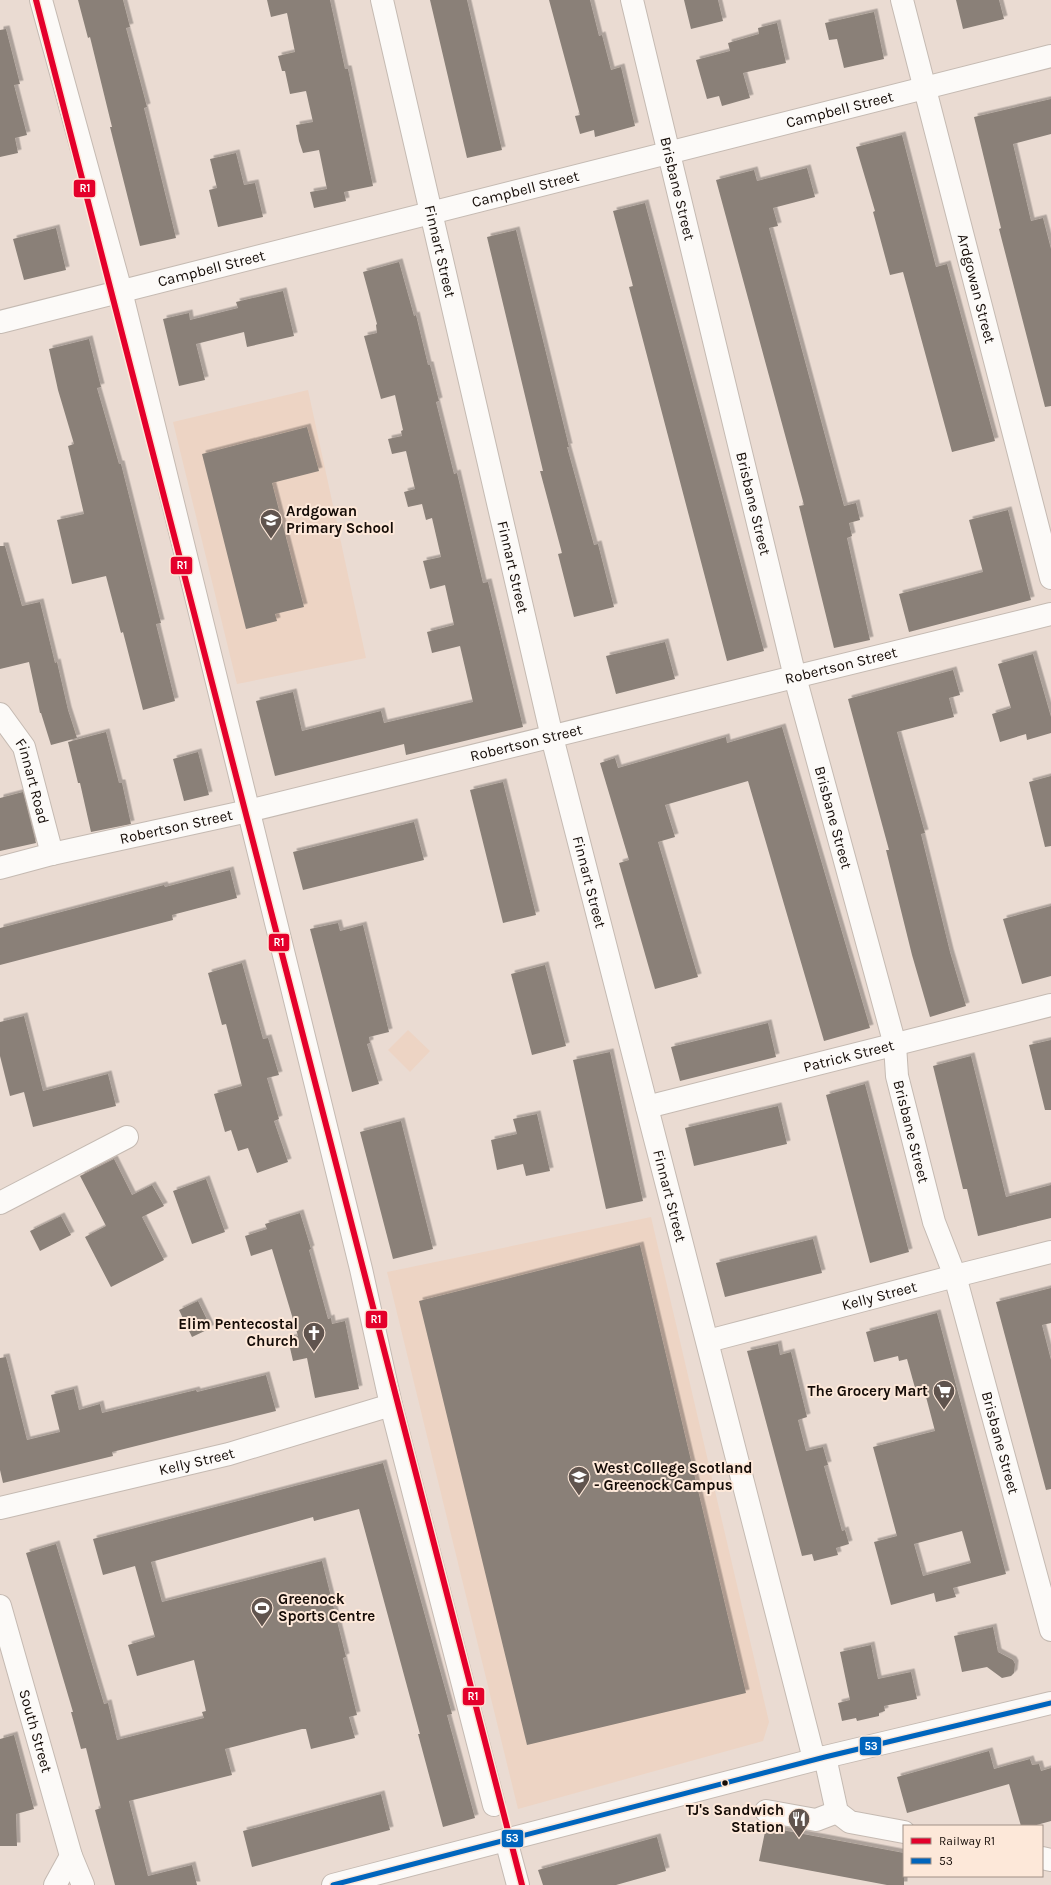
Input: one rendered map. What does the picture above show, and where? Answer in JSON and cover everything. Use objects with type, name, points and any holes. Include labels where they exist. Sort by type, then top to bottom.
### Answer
[{"type":"street","points":[[41,0],[121,291],[359,1262],[391,1405],[494,1805]]},
{"type":"street","name":"Finnart Street","points":[[382,0],[552,736],[708,1341],[820,1758],[837,1812]]},
{"type":"street","name":"Brisbane Street","points":[[632,0],[795,677],[895,1045],[897,1076],[932,1215],[955,1276],[1051,1630]]},
{"type":"street","name":"Ardgowan Street","points":[[902,0],[1051,578]]},
{"type":"street","name":"Campbell Street","points":[[0,322],[1051,56]]},
{"type":"street","name":"Robertson Street","points":[[0,868],[52,854],[248,811],[1051,614]]},
{"type":"street","name":"Finnart Road","points":[[0,714],[24,747],[52,854]]},
{"type":"street","name":"Patrick Street","points":[[647,1107],[1051,1005]]},
{"type":"street","points":[[0,1203],[127,1137]]},
{"type":"street","name":"Kelly Street","points":[[708,1341],[1051,1252]]},
{"type":"street","name":"Kelly Street","points":[[0,1508],[229,1454],[391,1405]]},
{"type":"street","name":"South Street","points":[[0,1606],[72,1856],[83,1885]]},
{"type":"street","points":[[333,1885],[820,1758],[1051,1704]]},
{"type":"street","points":[[766,1811],[816,1820],[837,1812],[850,1822],[903,1832]]},
{"type":"street","points":[[506,1840],[518,1885]]},
{"type":"street","points":[[55,1885],[72,1856]]},
{"type":"shaded area","name":"Ardgowan Primary School","points":[[308,390],[366,658],[237,684],[173,422]]},
{"type":"shaded area","points":[[408,1030],[430,1051],[410,1072],[388,1050]]},
{"type":"shaded area","name":"West College Scotland - Greenock Campus","points":[[651,1217],[769,1722],[763,1741],[518,1809],[387,1272]]},
{"type":"building","points":[[78,0],[123,0],[130,27],[126,28],[147,107],[144,108],[176,238],[140,246],[110,127],[112,127],[90,37],[88,38]]},
{"type":"building","points":[[267,0],[330,0],[345,69],[348,69],[373,186],[344,192],[346,201],[314,208],[310,192],[327,189],[319,150],[303,153],[299,141],[296,125],[313,122],[306,91],[290,94],[285,71],[282,71],[278,56],[295,52],[287,13],[271,17]]},
{"type":"building","points":[[430,0],[467,0],[502,150],[467,158]]},
{"type":"building","points":[[549,0],[590,0],[599,36],[602,35],[611,70],[621,67],[635,126],[595,137],[594,130],[580,134],[575,116],[580,115]]},
{"type":"building","points":[[684,0],[718,0],[723,21],[691,29]]},
{"type":"building","points":[[956,0],[999,0],[1004,19],[963,29]]},
{"type":"building","points":[[874,12],[884,59],[844,68],[837,39],[829,40],[825,23]]},
{"type":"building","points":[[777,23],[786,63],[743,73],[750,98],[722,106],[719,96],[707,99],[696,60],[730,51],[728,43],[759,34],[758,28]]},
{"type":"building","points":[[6,29],[20,84],[14,85],[27,135],[15,138],[18,153],[0,157],[0,30]]},
{"type":"building","points":[[1051,99],[1051,134],[1013,144],[1031,221],[1043,218],[1051,249],[1051,406],[1045,407],[999,229],[1001,228],[974,117]]},
{"type":"building","points":[[902,135],[936,267],[947,264],[995,441],[952,452],[903,272],[890,275],[873,212],[875,211],[856,147]]},
{"type":"building","points":[[236,153],[244,185],[255,183],[263,217],[218,227],[209,190],[217,188],[210,159]]},
{"type":"building","points":[[807,168],[815,197],[773,208],[778,226],[769,228],[844,506],[856,503],[860,520],[849,523],[852,536],[847,538],[870,640],[834,648],[799,506],[804,505],[716,180],[754,170],[757,181]]},
{"type":"building","points":[[645,203],[764,651],[727,661],[629,287],[633,286],[613,211]]},
{"type":"building","points":[[56,228],[66,270],[24,280],[13,239]]},
{"type":"building","points":[[516,230],[569,447],[567,447],[594,545],[598,544],[614,607],[574,617],[558,554],[562,553],[540,471],[543,471],[487,237]]},
{"type":"building","points":[[399,262],[414,316],[416,315],[428,365],[430,365],[439,401],[436,402],[454,474],[457,473],[483,583],[488,582],[523,727],[406,755],[404,744],[275,776],[256,701],[293,692],[302,731],[381,711],[384,723],[473,702],[460,646],[432,653],[427,632],[454,625],[445,585],[430,589],[423,561],[441,557],[432,518],[426,520],[422,504],[408,507],[404,492],[415,489],[406,451],[392,454],[388,439],[402,436],[401,431],[403,430],[395,395],[381,399],[364,336],[377,333],[377,324],[363,272]]},
{"type":"building","points":[[283,291],[294,336],[247,347],[244,332],[196,344],[205,380],[179,386],[163,319],[189,313],[190,320],[238,308],[236,302]]},
{"type":"building","points":[[89,339],[101,387],[97,388],[119,464],[121,464],[161,623],[156,624],[175,701],[143,710],[123,632],[121,633],[106,576],[72,584],[57,520],[84,514],[68,446],[74,444],[58,390],[49,349]]},
{"type":"building","name":"Ardgowan Primary School","points":[[307,427],[319,471],[272,483],[304,607],[275,614],[277,621],[246,629],[202,454]]},
{"type":"building","points":[[1008,510],[1031,600],[909,632],[899,594],[983,572],[969,520]]},
{"type":"building","points":[[0,546],[5,546],[22,606],[40,602],[55,663],[57,662],[68,710],[77,738],[51,745],[40,713],[29,662],[0,669]]},
{"type":"building","points":[[665,642],[675,679],[616,694],[606,656]]},
{"type":"building","points":[[1033,654],[1051,717],[1051,733],[1027,740],[1026,734],[1000,742],[992,714],[1011,708],[998,664]]},
{"type":"building","points":[[953,670],[960,695],[949,698],[954,717],[897,732],[925,833],[921,834],[950,952],[966,1006],[930,1017],[912,955],[886,850],[889,850],[848,699]]},
{"type":"building","points":[[782,727],[870,1028],[824,1041],[748,781],[665,805],[675,837],[658,842],[698,977],[655,989],[619,863],[629,860],[600,763],[615,758],[618,768],[726,737],[727,743]]},
{"type":"building","points":[[106,732],[119,783],[122,783],[131,824],[91,832],[80,783],[78,783],[68,742]]},
{"type":"building","points":[[198,752],[209,795],[184,801],[173,759]]},
{"type":"building","points":[[1051,776],[1051,846],[1045,847],[1029,782]]},
{"type":"building","points":[[503,782],[536,915],[503,923],[470,790]]},
{"type":"building","points":[[23,792],[36,843],[0,851],[0,798]]},
{"type":"building","points":[[414,822],[424,860],[303,890],[293,852]]},
{"type":"building","points":[[230,870],[237,898],[172,915],[173,920],[0,965],[0,928],[164,885],[165,887]]},
{"type":"building","points":[[1051,906],[1051,976],[1022,984],[1003,919]]},
{"type":"building","points":[[338,923],[340,931],[363,925],[389,1032],[369,1037],[370,1043],[367,1044],[379,1084],[352,1092],[310,929]]},
{"type":"building","points":[[242,963],[263,1039],[268,1038],[279,1075],[267,1078],[279,1119],[274,1121],[288,1162],[257,1173],[248,1148],[238,1151],[231,1130],[225,1132],[214,1094],[242,1086],[226,1024],[222,1025],[208,973]]},
{"type":"building","points":[[545,965],[566,1046],[532,1055],[511,974]]},
{"type":"building","points":[[24,1016],[43,1091],[108,1074],[116,1106],[33,1127],[24,1092],[10,1096],[0,1056],[0,1022]]},
{"type":"building","points":[[768,1023],[776,1057],[680,1081],[671,1047]]},
{"type":"building","points":[[1051,1040],[1051,1110],[1045,1110],[1029,1045]]},
{"type":"building","points":[[610,1052],[643,1201],[606,1209],[573,1060]]},
{"type":"building","points":[[971,1056],[1006,1197],[1051,1185],[1051,1218],[978,1236],[967,1189],[963,1189],[933,1066]]},
{"type":"building","points":[[865,1084],[909,1252],[870,1263],[826,1095]]},
{"type":"building","points":[[778,1106],[787,1144],[694,1166],[685,1128]]},
{"type":"building","points":[[537,1114],[550,1171],[526,1176],[523,1164],[497,1170],[491,1140],[517,1134],[513,1119]]},
{"type":"building","points":[[401,1121],[433,1249],[393,1259],[360,1132]]},
{"type":"building","points":[[114,1159],[132,1195],[152,1185],[164,1206],[142,1217],[164,1260],[111,1287],[85,1237],[106,1226],[80,1176]]},
{"type":"building","points":[[206,1179],[225,1232],[192,1244],[173,1191]]},
{"type":"building","points":[[300,1213],[311,1249],[309,1250],[328,1319],[331,1318],[332,1324],[345,1321],[359,1389],[315,1398],[307,1358],[293,1361],[288,1339],[298,1336],[272,1249],[251,1256],[245,1236],[267,1229],[265,1224]]},
{"type":"building","points":[[61,1216],[71,1235],[40,1251],[30,1231]]},
{"type":"building","points":[[813,1239],[822,1273],[725,1297],[716,1263]]},
{"type":"building","name":"West College Scotland - Greenock Campus","points":[[640,1245],[746,1693],[527,1745],[419,1301]]},
{"type":"building","points":[[1051,1288],[1051,1323],[1042,1325],[1051,1360],[1051,1489],[1046,1490],[996,1302]]},
{"type":"building","points":[[198,1301],[211,1328],[192,1337],[179,1310]]},
{"type":"building","points":[[937,1313],[1006,1574],[953,1588],[956,1597],[936,1602],[934,1593],[891,1605],[874,1542],[897,1536],[873,1447],[935,1431],[925,1393],[917,1395],[907,1359],[899,1361],[898,1356],[874,1362],[866,1332]],"holes":[[[962,1531],[971,1563],[923,1576],[914,1544]]]},
{"type":"building","points":[[778,1344],[780,1355],[791,1352],[807,1417],[798,1420],[806,1451],[823,1447],[828,1465],[824,1466],[842,1531],[845,1530],[849,1544],[836,1548],[838,1555],[814,1561],[812,1554],[802,1556],[747,1351]]},
{"type":"building","points":[[6,1357],[27,1440],[60,1432],[51,1395],[74,1389],[79,1410],[100,1404],[102,1413],[266,1375],[276,1411],[112,1452],[113,1456],[3,1483],[0,1470],[0,1358]]},
{"type":"building","points":[[383,1463],[452,1714],[447,1715],[475,1818],[443,1827],[418,1734],[420,1734],[359,1509],[314,1521],[313,1517],[151,1562],[162,1602],[322,1561],[346,1657],[343,1658],[357,1715],[349,1717],[355,1738],[311,1749],[306,1729],[302,1729],[225,1749],[232,1775],[129,1801],[148,1876],[192,1865],[197,1885],[115,1885],[95,1810],[101,1808],[86,1748],[81,1749],[71,1712],[73,1712],[26,1553],[56,1544],[104,1704],[108,1703],[117,1740],[204,1718],[202,1712],[206,1711],[194,1660],[137,1676],[128,1645],[155,1637],[135,1566],[103,1575],[93,1539]]},
{"type":"building","points":[[993,1627],[998,1652],[1013,1660],[1015,1664],[1014,1673],[1011,1676],[1002,1678],[987,1667],[962,1672],[954,1636]]},
{"type":"building","points":[[871,1645],[878,1679],[911,1672],[917,1699],[884,1706],[885,1711],[879,1713],[879,1716],[857,1721],[856,1718],[842,1721],[838,1703],[850,1700],[840,1652]]},
{"type":"building","points":[[14,1735],[34,1809],[16,1814],[17,1846],[0,1846],[0,1739]]},
{"type":"building","points":[[989,1751],[994,1769],[1030,1759],[1032,1765],[1039,1764],[1041,1771],[1051,1768],[1051,1821],[1037,1825],[1021,1825],[1009,1784],[907,1813],[897,1777]]},
{"type":"building","points":[[381,1794],[390,1830],[252,1867],[243,1831]]},
{"type":"building","points":[[766,1827],[903,1853],[904,1885],[887,1885],[759,1861]]},
{"type":"building","points":[[657,1837],[666,1871],[616,1885],[543,1885],[538,1870]]},
{"type":"rail line","name":"R1","points":[[36,0],[522,1885]]},
{"type":"transit line","name":"53","points":[[333,1885],[825,1757],[1051,1703]]},
{"type":"place","name":"Ardgowan Primary School","points":[[271,540]]},
{"type":"place","name":"Elim Pentecostal Church","points":[[314,1352]]},
{"type":"place","name":"The Grocery Mart","points":[[944,1410]]},
{"type":"place","name":"West College Scotland - Greenock Campus","points":[[579,1496]]},
{"type":"place","name":"Greenock Sports Centre","points":[[262,1628]]},
{"type":"place","name":"TJ's Sandwich Station","points":[[799,1838]]}]
